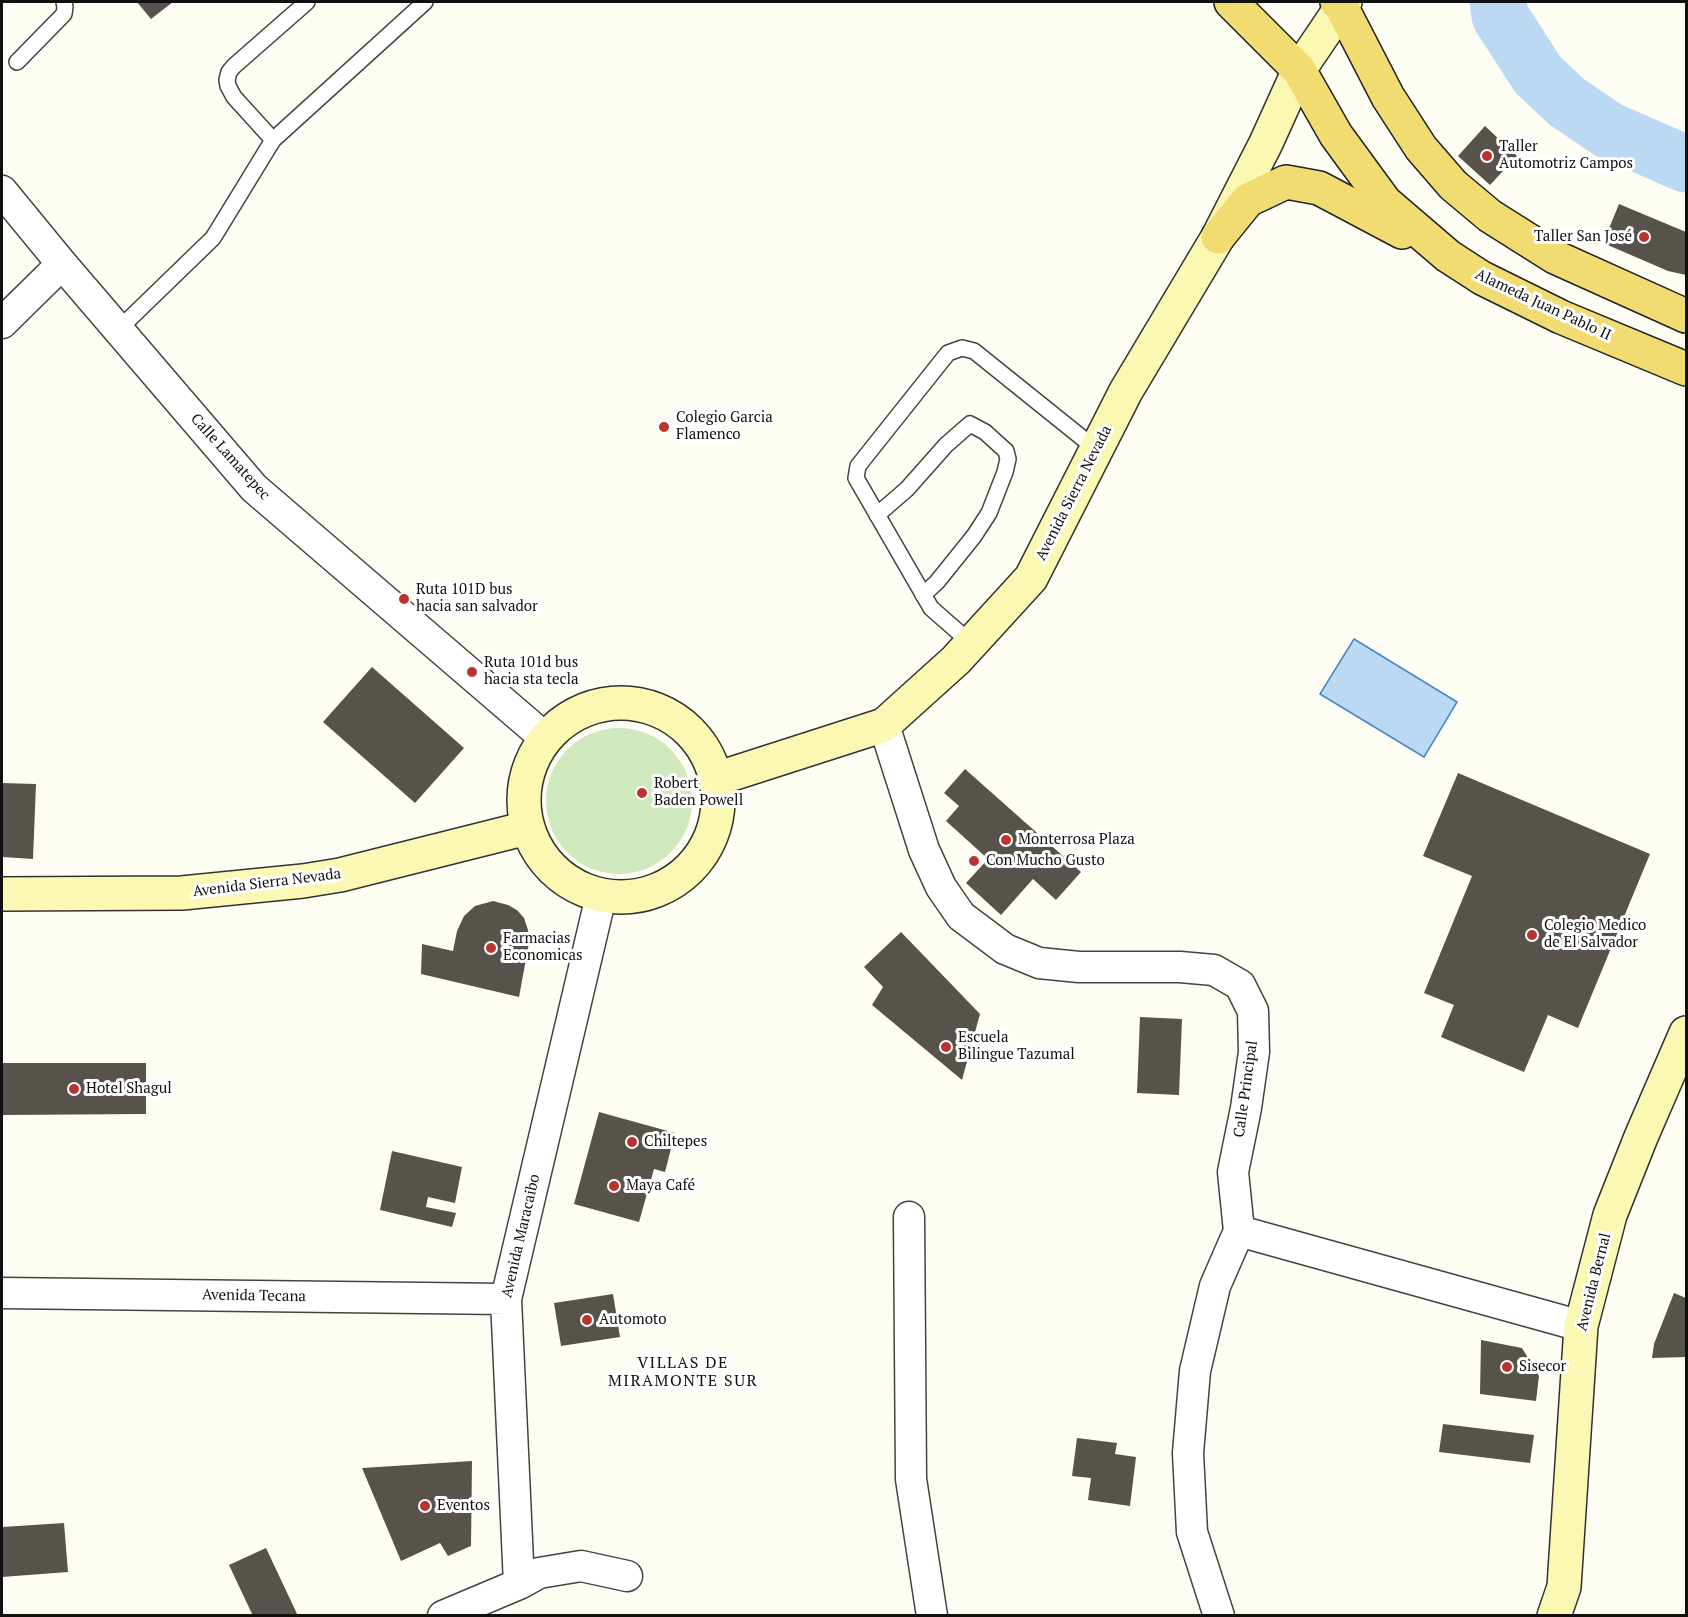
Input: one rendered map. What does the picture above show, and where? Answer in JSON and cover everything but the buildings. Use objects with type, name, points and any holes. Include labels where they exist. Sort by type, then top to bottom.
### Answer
[{"type":"main road","name":"Alameda Juan Pablo II","points":[[1231,2],[1299,70],[1336,135],[1385,202],[1448,256],[1482,278],[1561,316],[1686,369]]},
{"type":"main road","points":[[1341,3],[1388,97],[1421,148],[1453,185],[1490,216],[1555,257],[1678,309]]},
{"type":"main road","points":[[1218,237],[1248,200],[1286,182],[1319,188],[1448,256]]},
{"type":"street","name":"Avenida Sierra Nevada","points":[[716,779],[884,725],[972,644],[1031,578],[1126,391],[1218,237],[1266,143],[1299,70],[1341,3]]},
{"type":"street","name":"Calle Lamatepec","points":[[2,191],[254,488],[545,738]]},
{"type":"street","points":[[2,323],[62,264]]},
{"type":"street","points":[[616,703],[643,705],[669,716],[690,732],[706,754],[716,779],[718,807],[713,834],[700,858],[680,878],[656,891],[629,897],[601,896],[581,889],[563,879],[548,864],[535,847],[527,828],[523,804],[525,780],[532,758],[545,738],[565,720],[589,708],[616,703]]},
{"type":"street","name":"Calle Principal","points":[[884,725],[924,850],[941,887],[961,916],[1005,949],[1039,963],[1079,967],[1214,970],[1240,985],[1253,1011],[1254,1052],[1233,1172],[1239,1231],[1215,1286],[1197,1360],[1188,1453],[1192,1532],[1219,1616]]},
{"type":"street","name":"Avenida Sierra Nevada","points":[[2,894],[182,893],[303,881],[340,875],[527,828]]},
{"type":"street","name":"Avenida Maracaibo","points":[[519,1584],[506,1299],[601,896]]},
{"type":"street","name":"Avenida Bernal","points":[[1561,1606],[1581,1326],[1610,1215],[1686,1033]]},
{"type":"street","points":[[909,1217],[911,1479],[932,1616]]},
{"type":"street","points":[[1239,1231],[1581,1326]]},
{"type":"street","name":"Avenida Tecana","points":[[2,1293],[506,1299]]},
{"type":"street","points":[[443,1616],[519,1584],[539,1573],[581,1566],[627,1576]]},
{"type":"lane","points":[[17,62],[64,14],[66,7],[64,2]]},
{"type":"lane","points":[[273,140],[234,97],[228,86],[229,72],[307,2]]},
{"type":"lane","points":[[118,330],[213,238],[273,140],[425,2]]},
{"type":"lane","points":[[972,644],[931,608],[856,478],[858,466],[948,353],[962,348],[974,351],[1096,449]]},
{"type":"lane","points":[[877,515],[907,489],[946,445],[970,424],[985,432],[1006,451],[1008,459],[1005,472],[989,513],[967,546],[923,595]]},
{"type":"green space","points":[[619,728],[647,733],[671,749],[687,773],[692,801],[687,829],[671,853],[647,869],[619,874],[591,869],[567,853],[551,829],[546,801],[551,773],[567,749],[591,733]]},
{"type":"water","points":[[1354,639],[1457,702],[1424,757],[1320,694]]},
{"type":"waterway","points":[[1498,2],[1500,16],[1538,75],[1567,102],[1608,130],[1686,164]]},
{"type":"place","name":"Taller Automotriz Campos","points":[[1487,156]]},
{"type":"place","name":"Taller San José","points":[[1644,237]]},
{"type":"place","name":"Colegio Garcia Flamenco","points":[[664,427]]},
{"type":"place","name":"Ruta 101D bus hacia san salvador","points":[[404,599]]},
{"type":"place","name":"Ruta 101d bus hacia sta tecla","points":[[472,672]]},
{"type":"place","name":"Robert Baden Powell","points":[[642,793]]},
{"type":"place","name":"Monterrosa Plaza","points":[[1006,840]]},
{"type":"place","name":"Con Mucho Gusto","points":[[974,861]]},
{"type":"place","name":"Colegio Medico de El Salvador","points":[[1532,935]]},
{"type":"place","name":"Farmacias Economicas","points":[[491,948]]},
{"type":"place","name":"Escuela Bilingue Tazumal","points":[[946,1047]]},
{"type":"place","name":"Hotel Shagul","points":[[74,1089]]},
{"type":"place","name":"Chiltepes","points":[[632,1142]]},
{"type":"place","name":"Maya Café","points":[[614,1186]]},
{"type":"place","name":"Automoto","points":[[587,1320]]},
{"type":"place","name":"Sisecor","points":[[1507,1367]]},
{"type":"place","name":"Eventos","points":[[425,1506]]},
{"type":"district","name":"VILLAS DE MIRAMONTE SUR","points":[[683,1372]]}]
